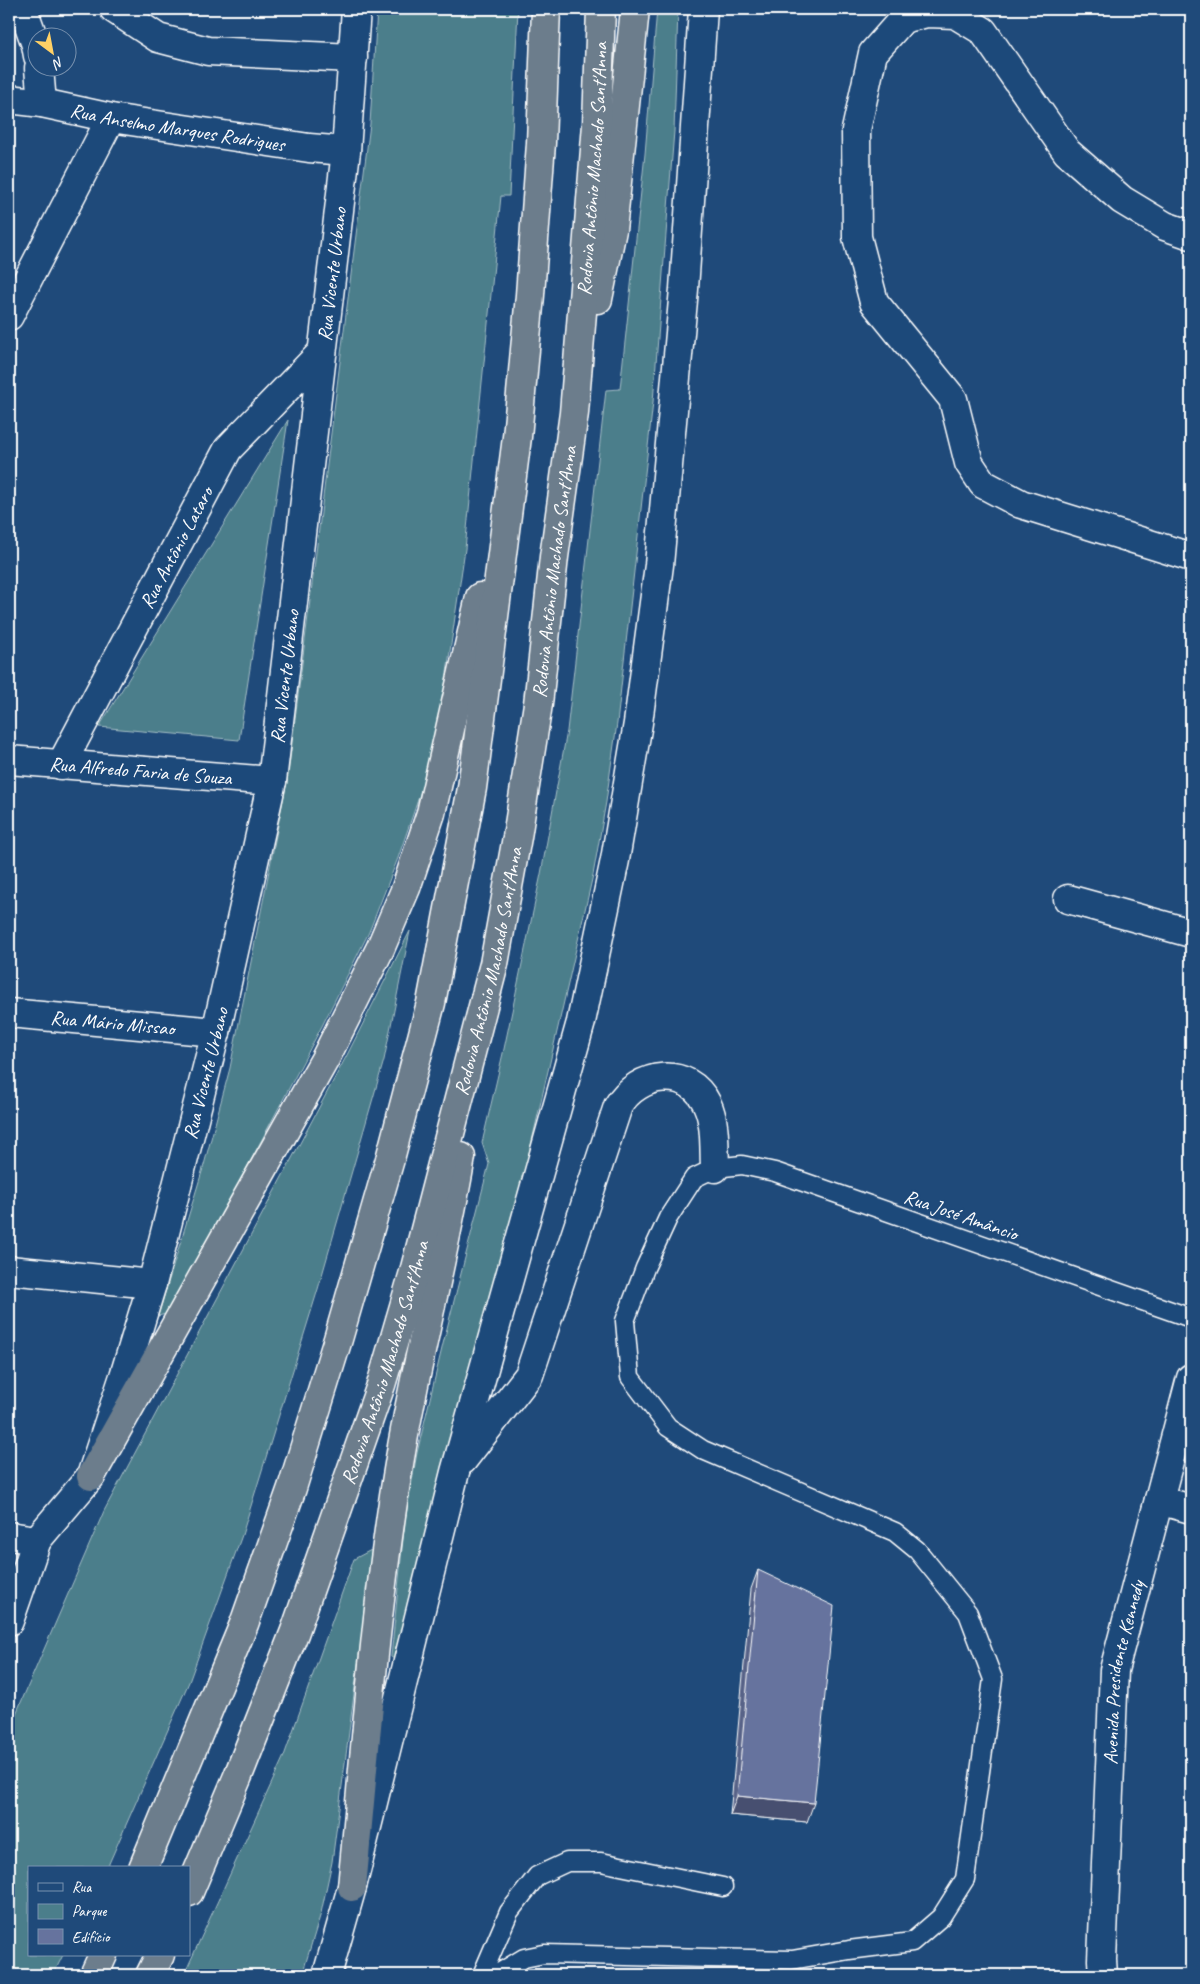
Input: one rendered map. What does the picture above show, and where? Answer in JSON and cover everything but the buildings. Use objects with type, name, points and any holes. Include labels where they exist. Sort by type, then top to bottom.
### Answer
[{"type":"highway","points":[[144,1866],[244,1624],[292,1488],[338,1339],[390,1158],[428,1012],[472,788],[517,437],[541,143],[546,9]]},
{"type":"highway","name":"Rodovia Antônio Machado Sant'Anna","points":[[190,1890],[238,1776],[295,1631],[381,1385],[414,1272],[494,964],[538,704],[554,557],[574,413],[598,124],[601,9]]},
{"type":"highway","points":[[574,413],[612,230],[635,9]]},
{"type":"highway","points":[[91,1476],[325,1059],[380,949],[406,888],[431,813],[517,437]]},
{"type":"highway","points":[[352,1887],[388,1540],[400,1457],[415,1378],[450,1222],[494,964]]},
{"type":"highway","points":[[94,1975],[103,1956]]},
{"type":"highway","points":[[150,1975],[160,1956]]},
{"type":"street","points":[[23,9],[30,28]]},
{"type":"street","points":[[114,9],[158,38],[208,51],[353,58]]},
{"type":"street","name":"Rua Vicente Urbano","points":[[91,1476],[152,1284],[216,1032],[272,782],[346,151],[356,9]]},
{"type":"street","points":[[327,1975],[352,1887],[455,1472],[581,1022],[615,860],[638,723],[659,565],[684,289],[703,9]]},
{"type":"street","points":[[1191,235],[1165,226],[1122,200],[1067,152],[982,31],[955,14],[928,14],[902,19],[873,53],[856,130],[857,236],[874,302],[953,399],[969,464],[983,484],[1022,504],[1191,557]]},
{"type":"street","points":[[40,78],[42,103]]},
{"type":"street","name":"Rua Anselmo Marques Rodrigues","points":[[9,99],[42,103],[111,118],[309,148],[346,151]]},
{"type":"street","points":[[9,316],[111,118]]},
{"type":"street","name":"Rua Antônio Lataro","points":[[61,764],[228,449],[322,352]]},
{"type":"street","name":"Rua Alfredo Faria de Souza","points":[[9,760],[272,782]]},
{"type":"street","points":[[1068,899],[1191,933]]},
{"type":"street","name":"Rua Mário Missao","points":[[9,1012],[216,1032]]},
{"type":"street","points":[[455,1472],[529,1375],[618,1106],[627,1093],[647,1080],[664,1077],[679,1080],[694,1088],[708,1107],[714,1129],[715,1168]]},
{"type":"street","points":[[9,1270],[152,1284]]},
{"type":"street","name":"Avenida Presidente Kennedy","points":[[1103,1975],[1102,1960],[1114,1670],[1191,1378]]},
{"type":"street","points":[[9,1622],[37,1540],[91,1476]]},
{"type":"street","points":[[1159,1500],[1191,1509]]},
{"type":"street","points":[[9,1536],[37,1540]]},
{"type":"lane","name":"Rua José Amâncio","points":[[715,1168],[742,1165],[775,1172],[1191,1318]]},
{"type":"lane","points":[[496,1975],[524,1958],[544,1954],[792,1960],[912,1942],[941,1917],[965,1879],[993,1679],[968,1613],[917,1550],[895,1532],[703,1450],[668,1427],[630,1377],[626,1321],[645,1268],[668,1218],[694,1178],[715,1168]]},
{"type":"lane","points":[[482,1975],[509,1912],[537,1876],[567,1862],[601,1862],[723,1887]]},
{"type":"green space","points":[[377,9],[518,9],[509,196],[501,196],[465,549],[443,699],[423,785],[398,858],[369,932],[322,1026],[170,1313],[158,1316],[204,1165],[230,1068],[288,775],[370,124]]},
{"type":"green space","points":[[657,9],[678,9],[674,131],[653,402],[617,723],[606,802],[593,875],[525,1171],[401,1663],[391,1657],[405,1520],[417,1453],[489,1164],[482,1143],[541,874],[567,731],[606,390],[620,389],[645,154]]},
{"type":"green space","points":[[288,420],[239,740],[99,727]]},
{"type":"green space","points":[[410,931],[384,1060],[318,1289],[242,1535],[189,1682],[108,1866],[28,1866],[28,1956],[62,1956],[53,1975],[9,1975],[9,1730],[104,1511],[347,1055]]},
{"type":"green space","points":[[373,1549],[332,1862],[321,1913],[302,1975],[184,1975],[284,1756],[354,1559]]}]
